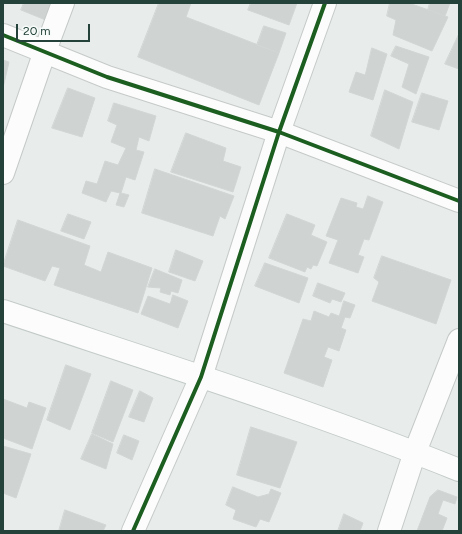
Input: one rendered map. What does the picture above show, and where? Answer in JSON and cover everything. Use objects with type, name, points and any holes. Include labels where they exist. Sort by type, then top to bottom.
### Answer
[{"type":"street","points":[[3,173],[63,3]]},
{"type":"street","points":[[133,531],[201,377],[279,132],[325,3]]},
{"type":"street","points":[[3,35],[107,77],[279,132],[459,201]]},
{"type":"street","points":[[3,311],[201,377],[415,452],[459,470]]},
{"type":"street","points":[[389,531],[415,452],[459,340]]},
{"type":"building","points":[[24,3],[54,3],[48,21],[21,10]]},
{"type":"building","points":[[159,3],[191,3],[186,17],[279,53],[259,105],[138,57]]},
{"type":"building","points":[[251,3],[297,3],[289,25],[248,10]]},
{"type":"building","points":[[390,3],[409,3],[448,17],[432,51],[393,35],[396,20],[387,16]]},
{"type":"building","points":[[430,3],[450,3],[445,16],[428,10]]},
{"type":"building","points":[[264,26],[286,33],[279,53],[257,45]]},
{"type":"building","points":[[459,34],[459,69],[445,64]]},
{"type":"building","points":[[396,46],[429,57],[416,94],[402,87],[409,64],[391,56]]},
{"type":"building","points":[[372,48],[387,54],[373,100],[349,92],[356,72],[365,75]]},
{"type":"building","points":[[3,60],[9,62],[3,88]]},
{"type":"building","points":[[68,88],[95,98],[82,137],[52,128]]},
{"type":"building","points":[[385,90],[413,102],[399,149],[371,136]]},
{"type":"building","points":[[422,93],[448,101],[439,130],[412,122]]},
{"type":"building","points":[[114,103],[156,116],[149,141],[139,137],[136,150],[144,152],[135,180],[126,177],[121,193],[129,195],[124,207],[116,205],[120,193],[111,191],[106,202],[82,193],[86,181],[97,184],[105,161],[118,165],[126,148],[111,142],[117,125],[108,121]]},
{"type":"building","points":[[186,133],[226,148],[223,161],[241,167],[233,192],[171,172]]},
{"type":"building","points":[[155,169],[234,196],[225,219],[220,216],[213,236],[142,213]]},
{"type":"building","points":[[368,196],[383,202],[369,240],[364,239],[358,255],[364,257],[358,273],[329,263],[338,240],[326,236],[341,198],[357,203],[356,207],[363,209]]},
{"type":"building","points":[[68,214],[91,222],[84,239],[61,231]]},
{"type":"building","points":[[287,214],[315,225],[311,235],[327,242],[317,266],[313,265],[311,269],[307,267],[305,272],[269,258]]},
{"type":"building","points":[[18,220],[90,246],[84,265],[101,272],[108,252],[152,268],[138,313],[54,285],[60,268],[52,266],[45,281],[3,266]]},
{"type":"building","points":[[176,250],[203,261],[195,281],[169,272]]},
{"type":"building","points":[[382,256],[451,280],[436,324],[372,301],[379,282],[374,278]]},
{"type":"building","points":[[265,263],[308,278],[299,303],[255,286]]},
{"type":"building","points":[[155,269],[182,280],[178,293],[171,291],[170,295],[160,292],[161,288],[148,287]]},
{"type":"building","points":[[318,283],[345,293],[341,302],[332,299],[330,303],[313,296]]},
{"type":"building","points":[[173,295],[188,301],[178,328],[141,314],[148,296],[170,304]]},
{"type":"building","points":[[344,301],[355,305],[350,318],[345,317],[341,328],[346,330],[339,351],[328,347],[324,357],[332,360],[323,387],[284,373],[303,319],[311,321],[314,311],[329,317],[331,313],[339,316]]},
{"type":"building","points":[[66,365],[91,374],[70,430],[47,420]]},
{"type":"building","points":[[111,381],[133,390],[113,442],[92,433]]},
{"type":"building","points":[[140,391],[153,398],[144,422],[129,417]]},
{"type":"building","points":[[3,399],[27,408],[29,402],[46,408],[32,449],[3,438]]},
{"type":"building","points":[[251,427],[297,442],[280,488],[237,475]]},
{"type":"building","points":[[92,434],[113,444],[106,469],[81,459]]},
{"type":"building","points":[[124,435],[139,441],[132,460],[117,453]]},
{"type":"building","points":[[3,446],[31,454],[16,498],[3,493]]},
{"type":"building","points":[[233,487],[258,497],[269,494],[271,489],[281,493],[269,522],[260,519],[256,527],[233,519],[236,510],[226,505]]},
{"type":"building","points":[[438,490],[457,497],[455,504],[443,500],[438,514],[447,518],[442,531],[417,531],[430,497]]},
{"type":"building","points":[[65,510],[106,525],[103,531],[59,531]]},
{"type":"building","points":[[344,514],[363,523],[360,531],[338,531]]},
{"type":"cycle path","points":[[133,531],[201,377],[279,132],[325,3]]},
{"type":"cycle path","points":[[3,35],[107,77],[279,132],[459,201]]}]
